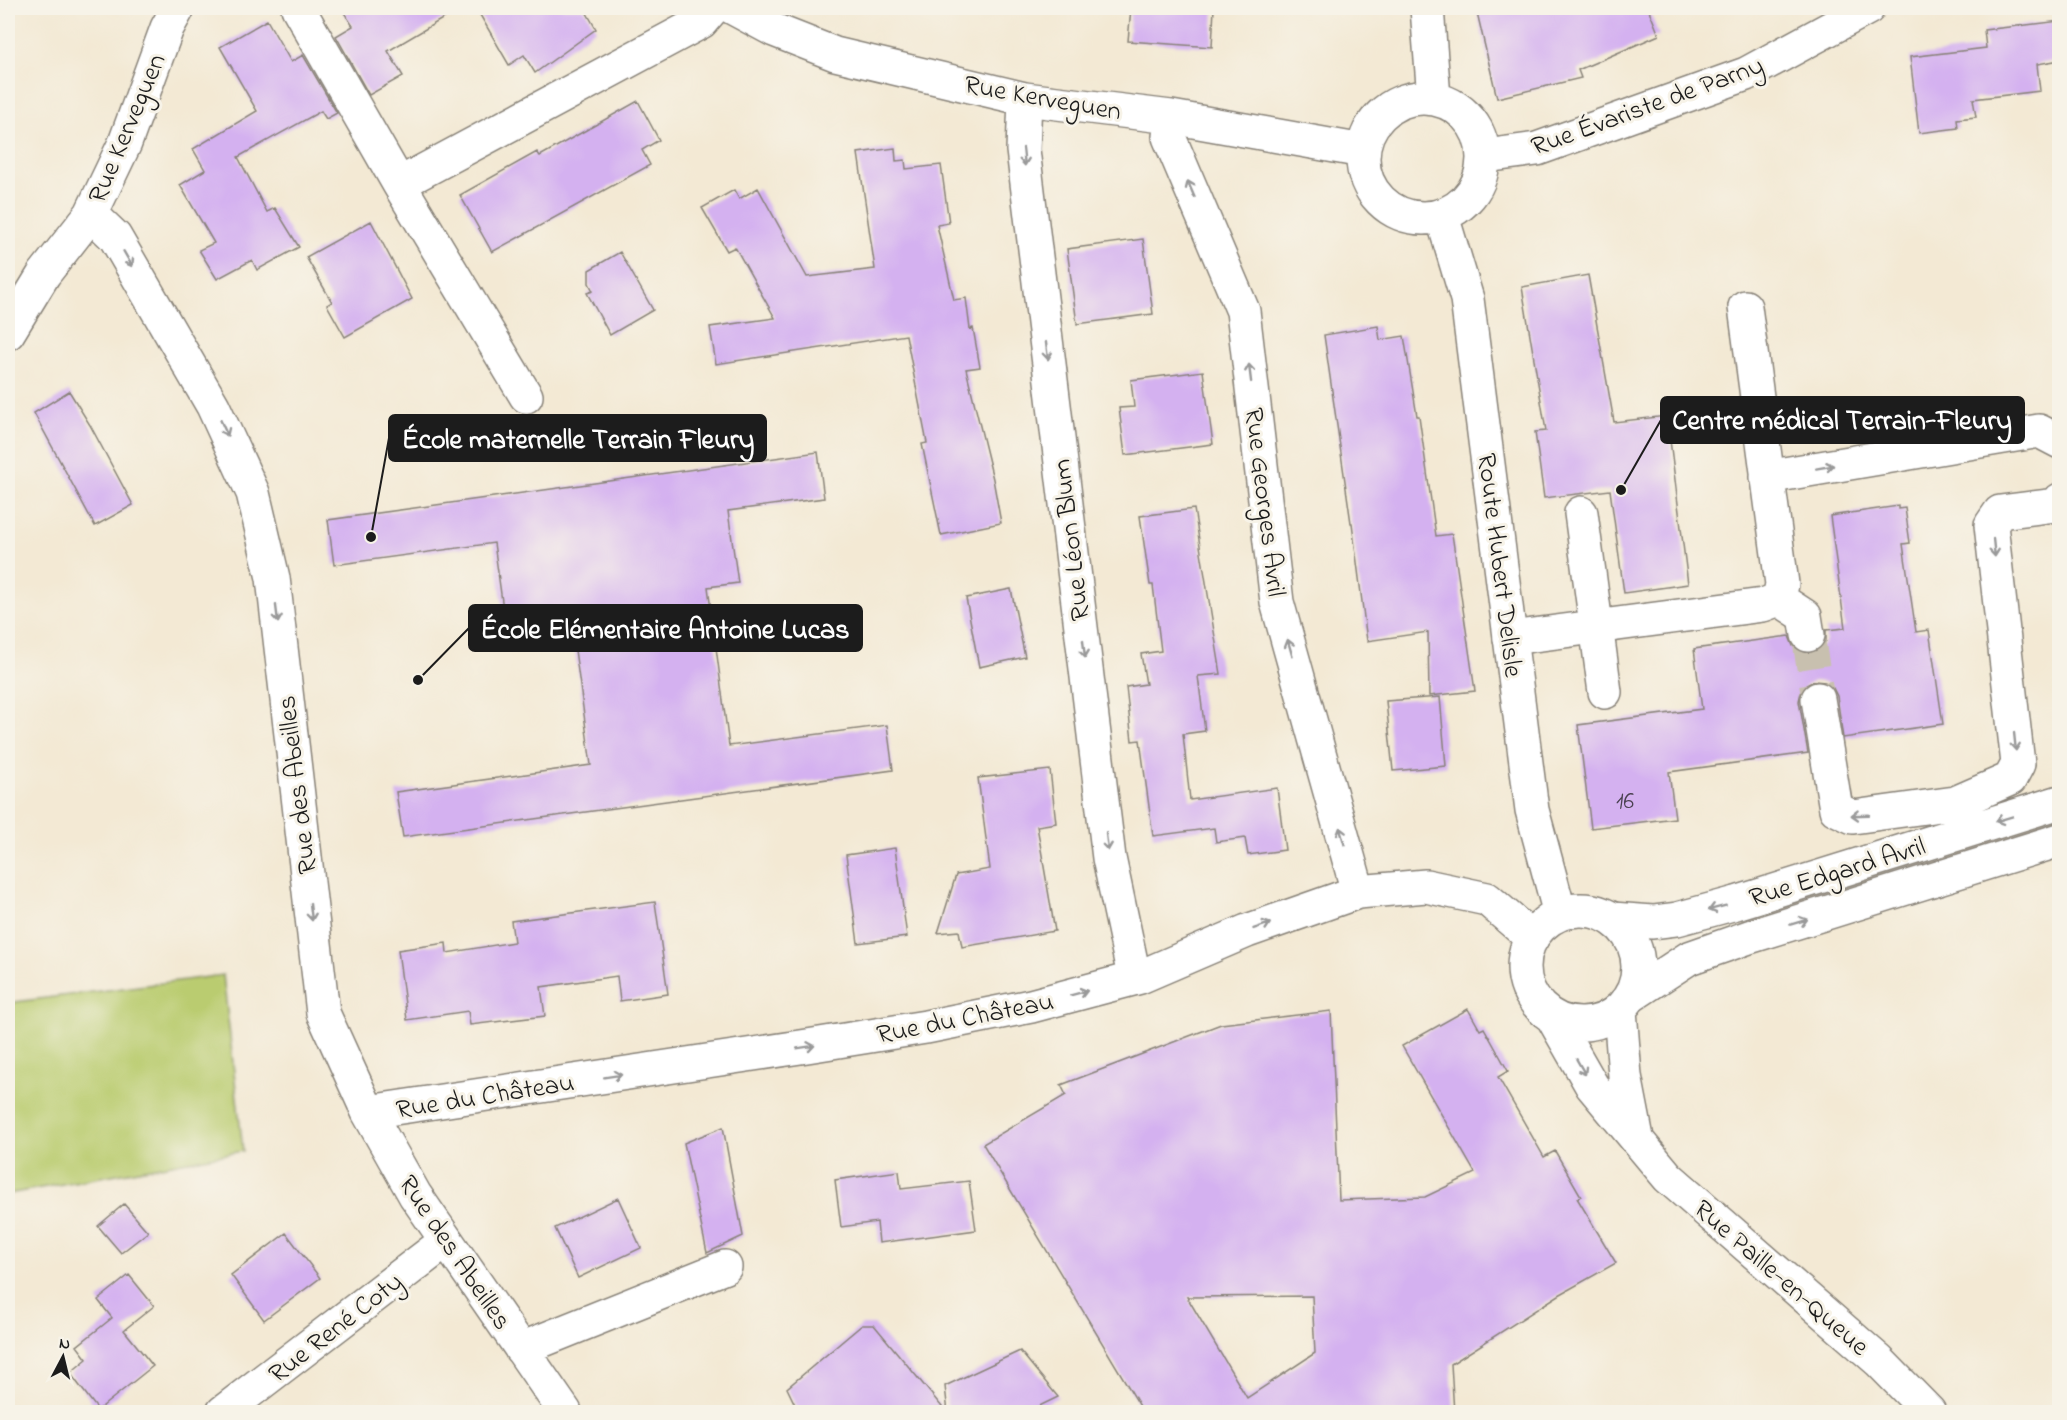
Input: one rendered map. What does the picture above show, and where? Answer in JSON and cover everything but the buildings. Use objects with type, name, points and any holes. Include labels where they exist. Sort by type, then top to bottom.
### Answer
[{"type":"street","name":"Rue Kerveguen","points":[[8,333],[44,274],[91,214],[126,143],[167,28],[178,8]]},
{"type":"street","points":[[298,8],[399,184],[526,396]]},
{"type":"street","points":[[399,184],[701,22],[713,8]]},
{"type":"street","name":"Rue Kerveguen","points":[[733,8],[774,30],[835,54],[1025,99],[1171,117],[1363,151]]},
{"type":"street","points":[[1426,8],[1434,98]]},
{"type":"street","name":"Rue Évariste de Parny","points":[[1485,156],[1537,149],[1746,74],[1868,8]]},
{"type":"street","points":[[1413,98],[1434,98],[1453,104],[1470,117],[1480,135],[1485,156],[1482,176],[1473,193],[1459,207],[1442,216],[1422,219],[1402,215],[1385,204],[1371,190],[1364,171],[1363,151],[1368,132],[1379,116],[1395,104],[1413,98]]},
{"type":"street","name":"Rue Léon Blum","points":[[1025,99],[1023,150],[1109,858],[1131,962],[1140,977]]},
{"type":"street","name":"Rue Georges Avril","points":[[1171,117],[1169,137],[1243,311],[1277,602],[1358,892]]},
{"type":"street","name":"Rue des Abeilles","points":[[91,214],[115,237],[213,406],[253,493],[273,578],[323,1013],[368,1112],[415,1195],[565,1413]]},
{"type":"street","name":"Route Hubert Delisle","points":[[1442,216],[1467,299],[1532,810],[1560,914]]},
{"type":"street","points":[[1745,307],[1782,584],[1779,599]]},
{"type":"street","points":[[1767,477],[2039,431],[2060,442]]},
{"type":"street","points":[[1818,699],[1836,808],[1853,817],[1955,803],[2010,779],[2018,764],[1991,525],[2000,512],[2056,505],[2060,500]]},
{"type":"street","points":[[1581,513],[1605,692]]},
{"type":"street","points":[[1510,638],[1763,605],[1779,599]]},
{"type":"street","points":[[1779,599],[1805,616],[1808,635]]},
{"type":"street","name":"Rue Edgard Avril","points":[[1611,919],[1653,922],[1677,919],[1736,903],[2060,802]]},
{"type":"street","name":"Rue Edgard Avril","points":[[1625,1003],[1689,958],[1760,933],[2060,840]]},
{"type":"street","name":"Rue du Château","points":[[368,1112],[926,1027],[1032,1006],[1140,977],[1247,931],[1358,892],[1426,886],[1487,899],[1532,938]]},
{"type":"street","points":[[1577,910],[1595,912],[1611,919],[1625,930],[1634,945],[1639,962],[1637,980],[1625,1003],[1605,1020],[1587,1024],[1569,1023],[1552,1016],[1538,1005],[1529,990],[1524,973],[1525,954],[1532,938],[1545,923],[1560,914],[1577,910]]},
{"type":"street","name":"Rue Paille-en-Queue","points":[[1625,1003],[1625,1076],[1637,1139]]},
{"type":"street","name":"Rue Paille-en-Queue","points":[[1552,1016],[1592,1086],[1668,1177],[1879,1361],[1929,1413]]},
{"type":"street","name":"Rue René Coty","points":[[223,1413],[446,1241]]},
{"type":"street","name":"Rue des Abeilles","points":[[520,1348],[725,1267]]},
{"type":"green space","points":[[223,975],[243,1151],[8,1194],[8,1003]]},
{"type":"tunnel","points":[[1808,635],[1818,699]]},
{"type":"place","name":"Centre médical Terrain-Fleury","points":[[1621,490]]},
{"type":"place","name":"École maternelle Terrain Fleury","points":[[371,537]]},
{"type":"place","name":"École Elémentaire Antoine Lucas","points":[[418,680]]}]
